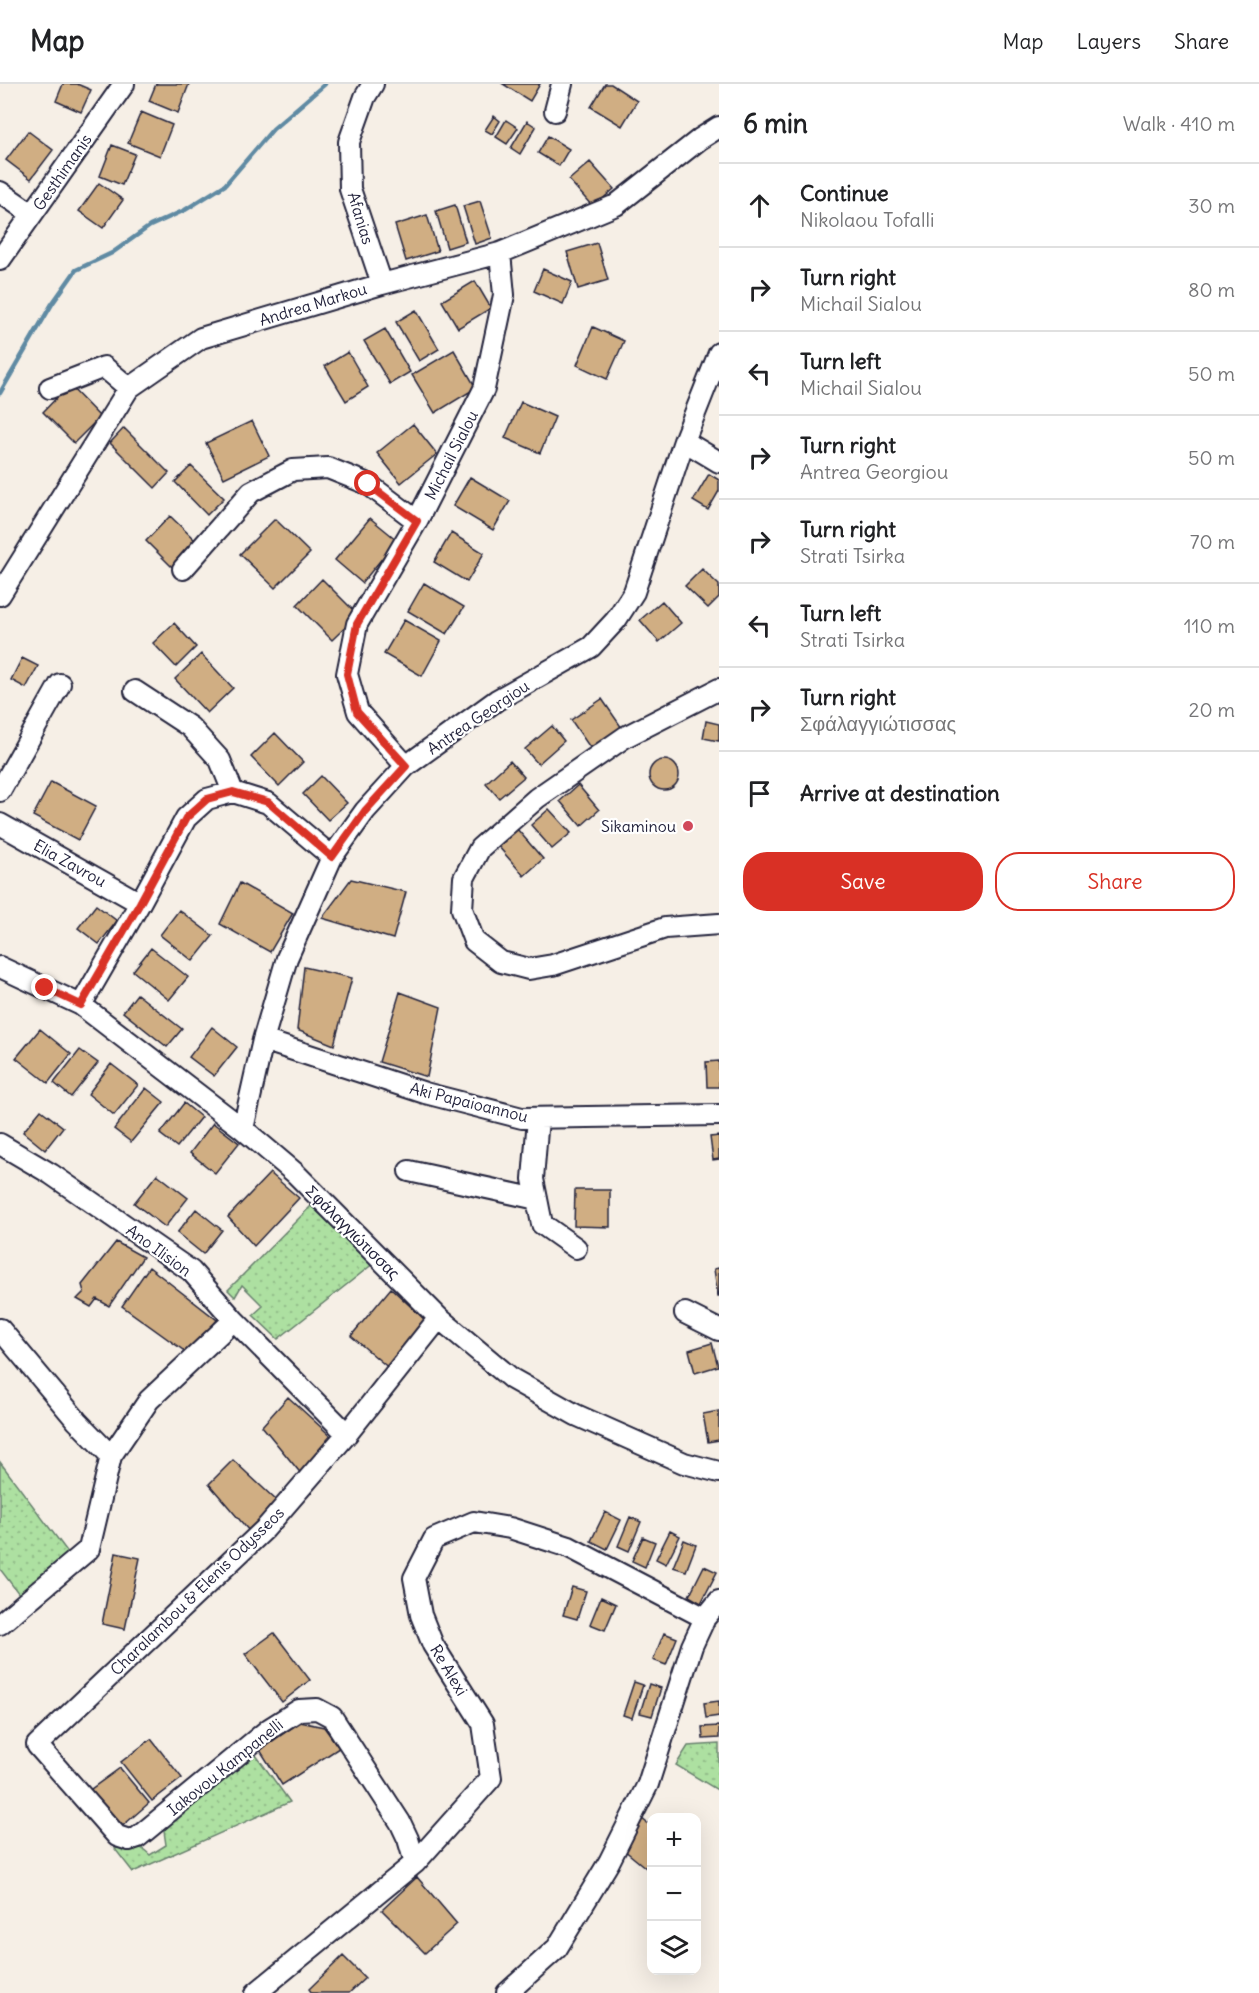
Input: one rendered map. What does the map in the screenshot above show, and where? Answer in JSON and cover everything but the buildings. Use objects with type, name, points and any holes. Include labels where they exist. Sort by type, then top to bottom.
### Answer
[{"type":"street","name":"Gesthimanis","points":[[0,260],[124,84]]},
{"type":"street","name":"Afanias","points":[[373,84],[365,97],[349,142],[350,189],[382,284]]},
{"type":"street","points":[[555,111],[562,84]]},
{"type":"street","name":"Andrea Markou","points":[[0,595],[129,388],[201,338],[382,284],[500,253],[616,205],[700,139],[719,128]]},
{"type":"street","points":[[0,192],[32,214]]},
{"type":"street","name":"Michail Sialou","points":[[406,766],[357,712],[347,674],[357,624],[417,521],[484,389],[504,295],[500,253]]},
{"type":"street","name":"Antrea Georgiou","points":[[243,1129],[263,1040],[286,958],[332,857],[365,811],[406,766],[497,700],[591,646],[616,620],[634,592],[684,441],[719,353]]},
{"type":"street","points":[[50,388],[104,367],[129,388]]},
{"type":"street","points":[[684,441],[719,462]]},
{"type":"street","points":[[183,569],[251,492],[294,470],[328,468],[368,484],[417,521]]},
{"type":"street","points":[[0,791],[60,684]]},
{"type":"street","points":[[719,689],[625,737],[537,798],[480,848],[464,878],[462,909],[474,941],[501,962],[529,969],[553,965],[665,928],[719,924]]},
{"type":"street","points":[[135,691],[190,727],[220,760],[233,792]]},
{"type":"street","points":[[81,1005],[186,818],[207,799],[233,792],[268,802],[332,857]]},
{"type":"street","name":"Elia Zavrou","points":[[0,824],[140,903]]},
{"type":"street","name":"Σφάλαγγιώτισσας","points":[[0,967],[81,1005],[243,1129],[295,1173],[439,1318],[512,1378],[576,1415],[684,1463],[719,1472]]},
{"type":"street","name":"Aki Papaioannou","points":[[263,1040],[425,1093],[522,1118],[719,1115]]},
{"type":"street","points":[[538,1118],[533,1179],[542,1224],[576,1248]]},
{"type":"street","name":"Ano Ilision","points":[[0,1144],[51,1174],[191,1271],[234,1320],[347,1434]]},
{"type":"street","points":[[409,1171],[537,1199]]},
{"type":"street","points":[[685,1313],[719,1330]]},
{"type":"street","name":"Charalambou & Elenis Odysseos","points":[[134,1840],[125,1840],[117,1836],[37,1745],[265,1529],[347,1434],[439,1318]]},
{"type":"street","points":[[0,1623],[89,1549],[111,1456],[149,1400],[234,1320]]},
{"type":"street","points":[[0,1329],[76,1421],[111,1456]]},
{"type":"street","name":"Re Alexi","points":[[256,1993],[415,1863],[492,1778],[483,1724],[433,1645],[421,1615],[414,1578],[434,1539],[474,1522],[510,1528],[569,1547],[705,1618]]},
{"type":"street","points":[[507,1993],[557,1948],[609,1862],[643,1794],[692,1646],[705,1618],[719,1601]]},
{"type":"street","name":"Iakovou Kampanelli","points":[[134,1840],[269,1729],[298,1710],[317,1709],[332,1717],[400,1822],[415,1863]]},
{"type":"green space","points":[[311,1206],[374,1263],[278,1339],[253,1315],[263,1306],[242,1285],[235,1297],[228,1290]]},
{"type":"green space","points":[[0,1462],[69,1554],[22,1598],[0,1569]]},
{"type":"green space","points":[[719,1744],[719,1791],[676,1765],[688,1746]]},
{"type":"green space","points":[[253,1751],[290,1802],[133,1872],[115,1849],[134,1845],[150,1855],[166,1845],[164,1831],[167,1821],[214,1778],[223,1780],[243,1763],[243,1755]]},
{"type":"waterway","points":[[0,393],[52,304],[76,270],[112,253],[150,226],[185,210],[225,185],[273,129],[325,84]]},
{"type":"place","name":"Sikaminou","points":[[688,826]]},
{"type":"route","points":[[45,988],[81,1005],[186,818],[207,799],[233,792],[268,802],[332,857],[365,811],[406,766],[357,712],[347,674],[357,624],[417,521],[368,484]]}]
